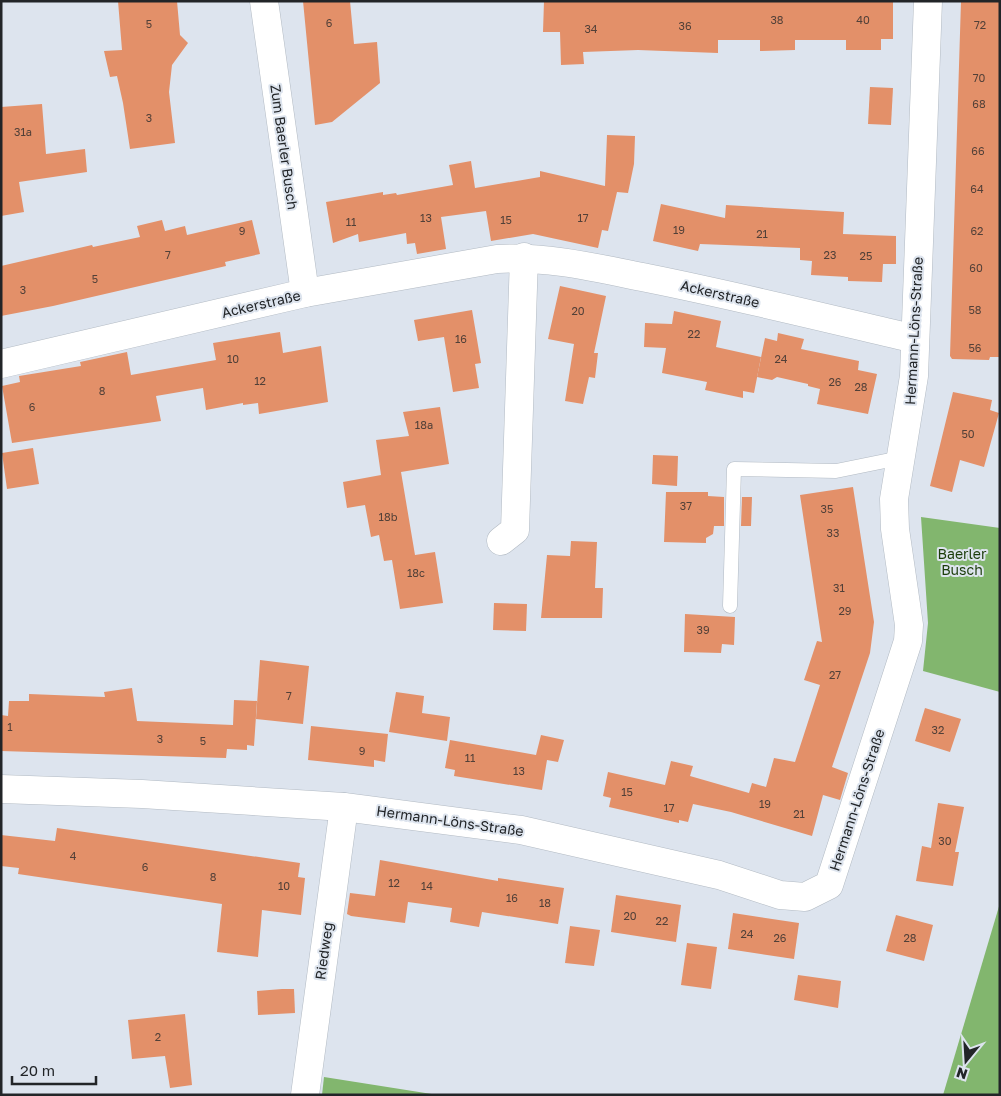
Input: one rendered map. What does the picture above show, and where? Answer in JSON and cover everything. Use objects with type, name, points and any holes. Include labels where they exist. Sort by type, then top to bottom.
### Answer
[{"type":"street","name":"Zum Baerler Busch","points":[[264,1],[305,293]]},
{"type":"street","name":"Hermann-Löns-Straße","points":[[1,789],[142,794],[344,807],[521,830],[719,875],[780,895],[805,897],[829,885],[908,641],[909,624],[895,529],[894,499],[913,384],[928,1]]},
{"type":"street","name":"Ackerstraße","points":[[1,364],[305,293],[497,258],[524,257],[563,261],[681,285],[915,339]]},
{"type":"street","points":[[501,541],[514,530],[524,257]]},
{"type":"street","name":"Riedweg","points":[[305,1095],[344,807]]},
{"type":"lane","points":[[730,606],[734,469],[836,471],[900,458]]},
{"type":"green space","name":"Baerler Busch","points":[[921,517],[1000,528],[1000,692],[923,671],[928,623]]},
{"type":"green space","points":[[1000,903],[1000,1095],[943,1095]]},
{"type":"green space","points":[[324,1077],[438,1095],[322,1095]]},
{"type":"building","points":[[118,1],[177,1],[180,35],[188,43],[172,65],[169,92],[175,143],[130,149],[117,76],[110,77],[104,51],[122,50]]},
{"type":"building","points":[[303,1],[350,1],[354,44],[377,42],[380,83],[332,122],[315,125]]},
{"type":"building","points":[[544,1],[893,1],[893,39],[881,39],[881,50],[846,50],[846,40],[795,40],[795,50],[760,51],[760,40],[718,40],[718,53],[638,50],[583,52],[584,64],[561,65],[560,32],[543,32]]},
{"type":"building","points":[[961,1],[1000,1],[1000,357],[990,357],[989,360],[952,359],[950,356]]},
{"type":"building","points":[[870,87],[893,88],[891,125],[868,124]]},
{"type":"building","points":[[42,104],[46,154],[85,149],[87,172],[19,182],[24,212],[1,216],[1,107]]},
{"type":"building","points":[[607,135],[635,136],[634,164],[628,193],[617,192],[608,231],[602,230],[598,248],[533,234],[491,241],[486,211],[441,217],[446,249],[417,254],[415,243],[407,244],[406,233],[359,242],[358,234],[333,243],[326,202],[383,192],[383,195],[396,193],[397,195],[453,185],[449,165],[471,161],[475,188],[540,177],[540,171],[605,186]]},
{"type":"building","points":[[661,204],[725,218],[726,205],[844,212],[843,234],[896,236],[896,264],[883,264],[882,282],[848,281],[848,277],[811,275],[812,261],[800,260],[800,248],[700,244],[698,251],[653,241]]},
{"type":"building","points":[[162,220],[165,231],[185,226],[187,235],[252,220],[260,254],[225,262],[226,266],[53,306],[1,316],[1,266],[92,245],[93,247],[140,237],[137,226]]},
{"type":"building","points":[[560,286],[606,296],[594,353],[598,353],[595,378],[589,377],[583,404],[565,401],[574,344],[548,339]]},
{"type":"building","points":[[472,310],[481,363],[475,364],[479,388],[453,392],[444,337],[418,341],[414,320]]},
{"type":"building","points":[[674,311],[721,321],[716,347],[761,357],[754,393],[743,391],[743,398],[705,390],[707,382],[662,373],[666,348],[644,347],[645,323],[672,324]]},
{"type":"building","points":[[280,332],[283,353],[321,346],[328,402],[259,414],[258,403],[243,405],[243,403],[206,410],[203,388],[156,396],[161,421],[12,443],[2,386],[20,382],[19,376],[81,366],[80,362],[127,352],[131,375],[216,360],[213,343]]},
{"type":"building","points":[[778,333],[804,339],[801,349],[859,361],[858,370],[877,374],[868,414],[817,404],[820,389],[808,386],[808,384],[777,377],[772,380],[757,377],[765,338],[777,341]]},
{"type":"building","points":[[953,392],[992,400],[990,410],[999,413],[984,467],[960,460],[952,492],[930,486]]},
{"type":"building","points":[[440,407],[449,464],[401,472],[415,555],[435,552],[443,603],[400,609],[392,560],[384,561],[379,535],[371,537],[365,505],[347,508],[343,482],[381,475],[376,440],[409,436],[403,412]]},
{"type":"building","points":[[33,448],[39,484],[7,489],[2,453]]},
{"type":"building","points":[[653,455],[678,456],[677,486],[652,484]]},
{"type":"building","points":[[853,487],[874,622],[870,653],[832,767],[848,773],[840,800],[823,795],[812,836],[731,812],[693,804],[688,822],[679,820],[679,823],[609,807],[611,798],[603,796],[608,772],[665,785],[671,761],[693,766],[690,776],[749,793],[752,783],[766,787],[774,758],[795,762],[820,685],[804,680],[817,641],[822,642],[800,495]]},
{"type":"building","points":[[666,492],[708,492],[708,496],[724,497],[724,526],[714,526],[713,534],[706,538],[706,543],[664,542]]},
{"type":"building","points":[[742,497],[752,497],[751,526],[741,526]]},
{"type":"building","points":[[571,541],[597,542],[595,588],[603,588],[602,618],[541,618],[547,555],[570,556]]},
{"type":"building","points":[[494,603],[527,604],[526,631],[493,630]]},
{"type":"building","points":[[685,614],[735,617],[734,645],[722,644],[721,653],[684,652]]},
{"type":"building","points":[[260,660],[309,666],[303,724],[256,719]]},
{"type":"building","points":[[132,688],[137,721],[233,725],[234,700],[257,701],[254,746],[247,745],[247,750],[227,749],[226,758],[1,751],[1,715],[8,716],[9,701],[29,701],[29,694],[105,697],[104,692]]},
{"type":"building","points":[[396,692],[424,696],[422,713],[450,717],[447,741],[389,732]]},
{"type":"building","points":[[925,708],[961,719],[950,752],[915,741]]},
{"type":"building","points":[[311,726],[388,734],[385,762],[374,760],[374,767],[308,760]]},
{"type":"building","points":[[541,735],[564,740],[558,762],[547,760],[542,790],[454,776],[455,770],[445,768],[450,740],[536,755]]},
{"type":"building","points":[[938,803],[964,807],[955,852],[959,852],[953,886],[916,881],[922,846],[931,848]]},
{"type":"building","points":[[57,828],[300,863],[298,877],[305,878],[301,915],[262,910],[258,957],[217,952],[222,904],[18,874],[19,868],[1,866],[1,835],[55,841]]},
{"type":"building","points":[[380,860],[498,881],[498,878],[564,888],[558,924],[482,912],[479,927],[450,922],[452,908],[408,902],[405,923],[347,914],[350,893],[375,896]]},
{"type":"building","points":[[616,895],[681,905],[676,942],[611,932]]},
{"type":"building","points":[[733,913],[799,923],[794,959],[728,949]]},
{"type":"building","points":[[896,915],[933,925],[924,961],[886,951]]},
{"type":"building","points":[[570,926],[600,930],[594,966],[565,963]]},
{"type":"building","points":[[687,943],[717,947],[711,989],[681,985]]},
{"type":"building","points":[[798,975],[841,981],[838,1008],[794,1000]]},
{"type":"building","points":[[294,989],[295,1013],[258,1015],[257,991]]},
{"type":"building","points":[[185,1014],[192,1085],[170,1088],[165,1056],[132,1059],[128,1020]]}]
